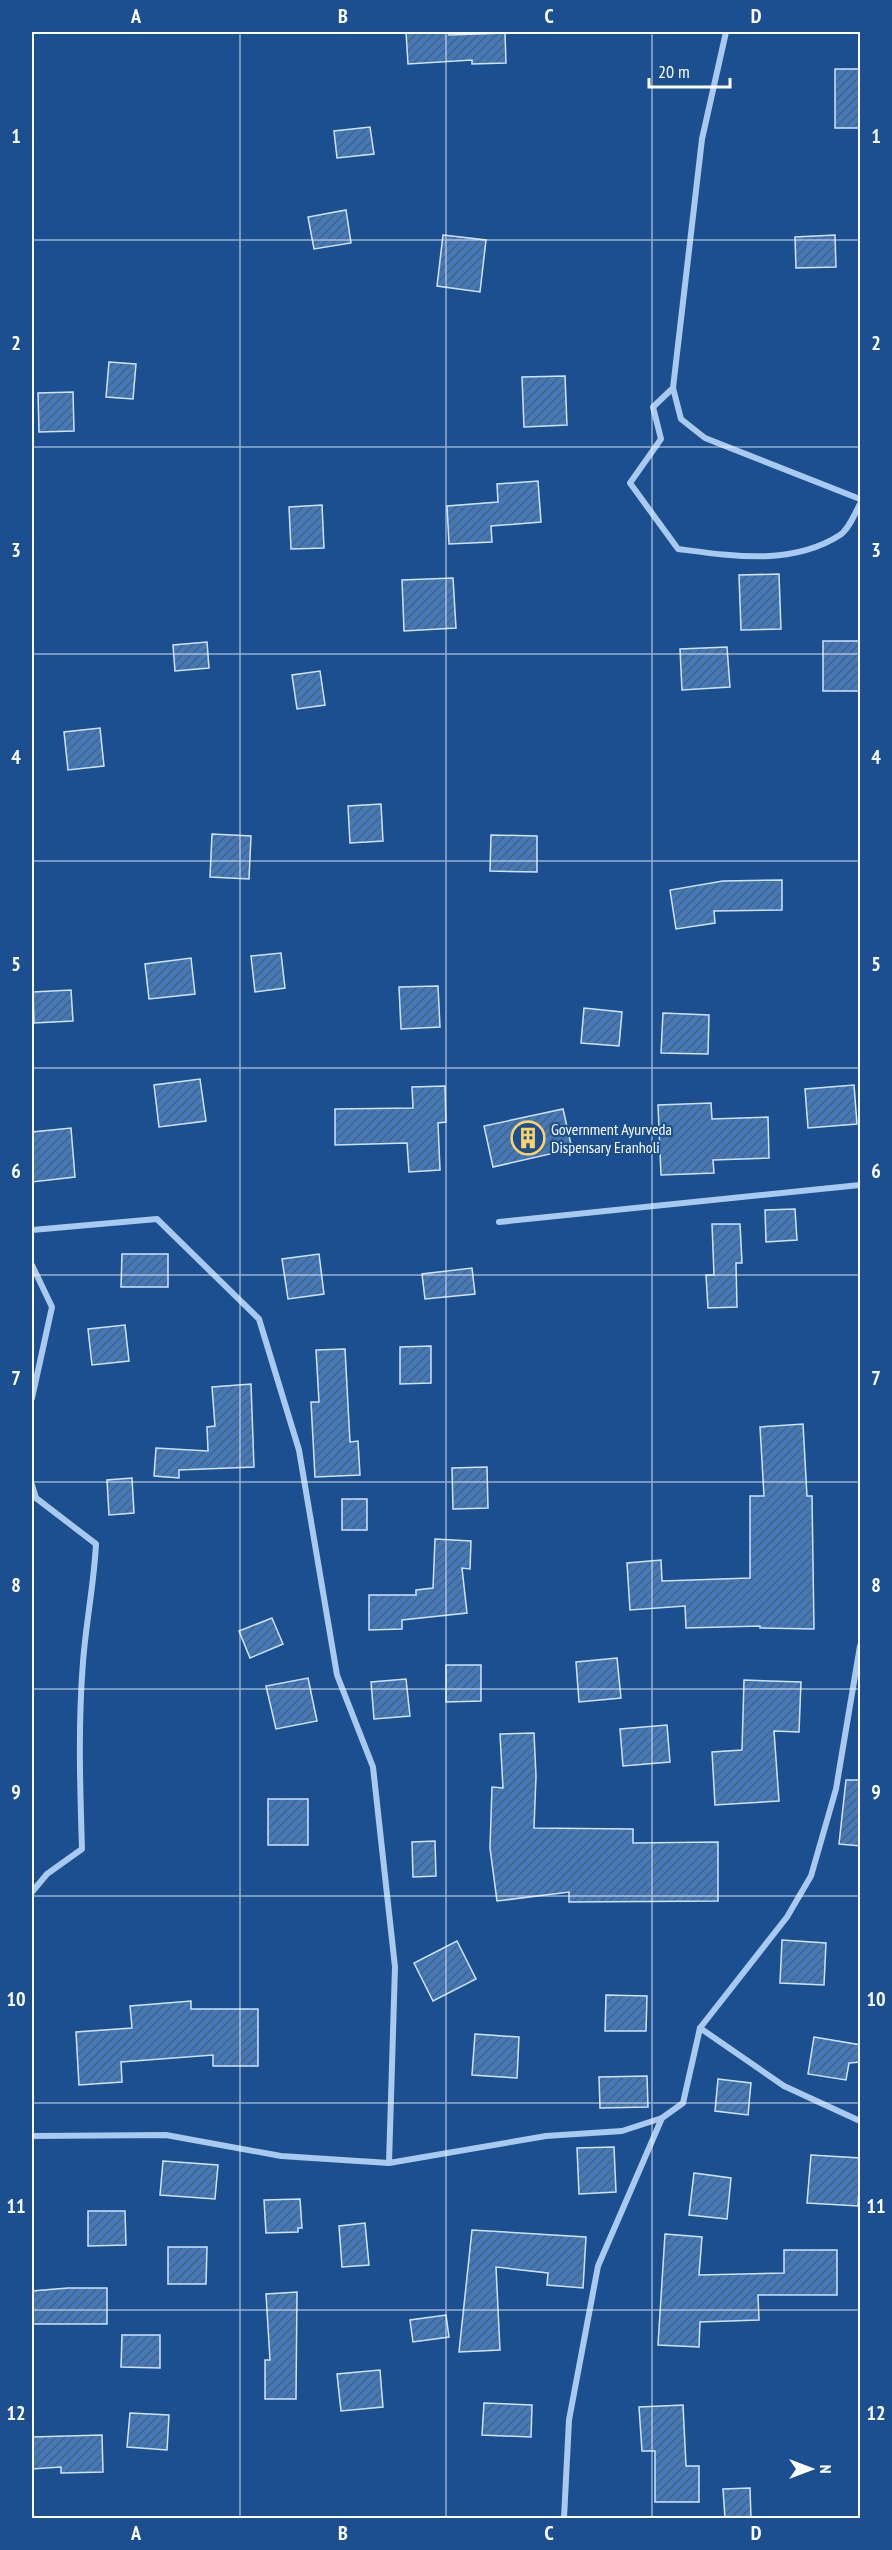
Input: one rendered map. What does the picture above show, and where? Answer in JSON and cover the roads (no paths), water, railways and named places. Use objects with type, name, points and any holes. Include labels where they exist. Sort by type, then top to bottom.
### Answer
[{"type":"street","points":[[726,32],[702,139],[673,388],[681,418],[705,438],[861,499]]},
{"type":"street","points":[[673,388],[653,407],[661,439],[630,483],[678,549],[744,557],[797,553],[842,534],[861,504]]},
{"type":"street","points":[[499,1222],[861,1185]]},
{"type":"street","points":[[32,1230],[157,1219],[259,1318],[299,1450],[337,1675],[373,1767],[395,1967],[389,2163]]},
{"type":"street","points":[[32,1265],[52,1307],[32,1398]]},
{"type":"street","points":[[32,1485],[36,1498],[96,1544],[94,1580],[83,1662],[79,1730],[82,1849],[48,1874],[32,1892]]},
{"type":"street","points":[[32,2136],[166,2135],[281,2156],[389,2163],[546,2136],[622,2131],[662,2118],[683,2103],[700,2028],[787,1917],[811,1876],[836,1789],[861,1646]]},
{"type":"street","points":[[700,2028],[784,2086],[861,2121]]},
{"type":"street","points":[[564,2518],[569,2420],[598,2266],[662,2118]]},
{"type":"place","name":"Government Ayurveda Dispensary Eranholi","points":[[528,1138]]}]
